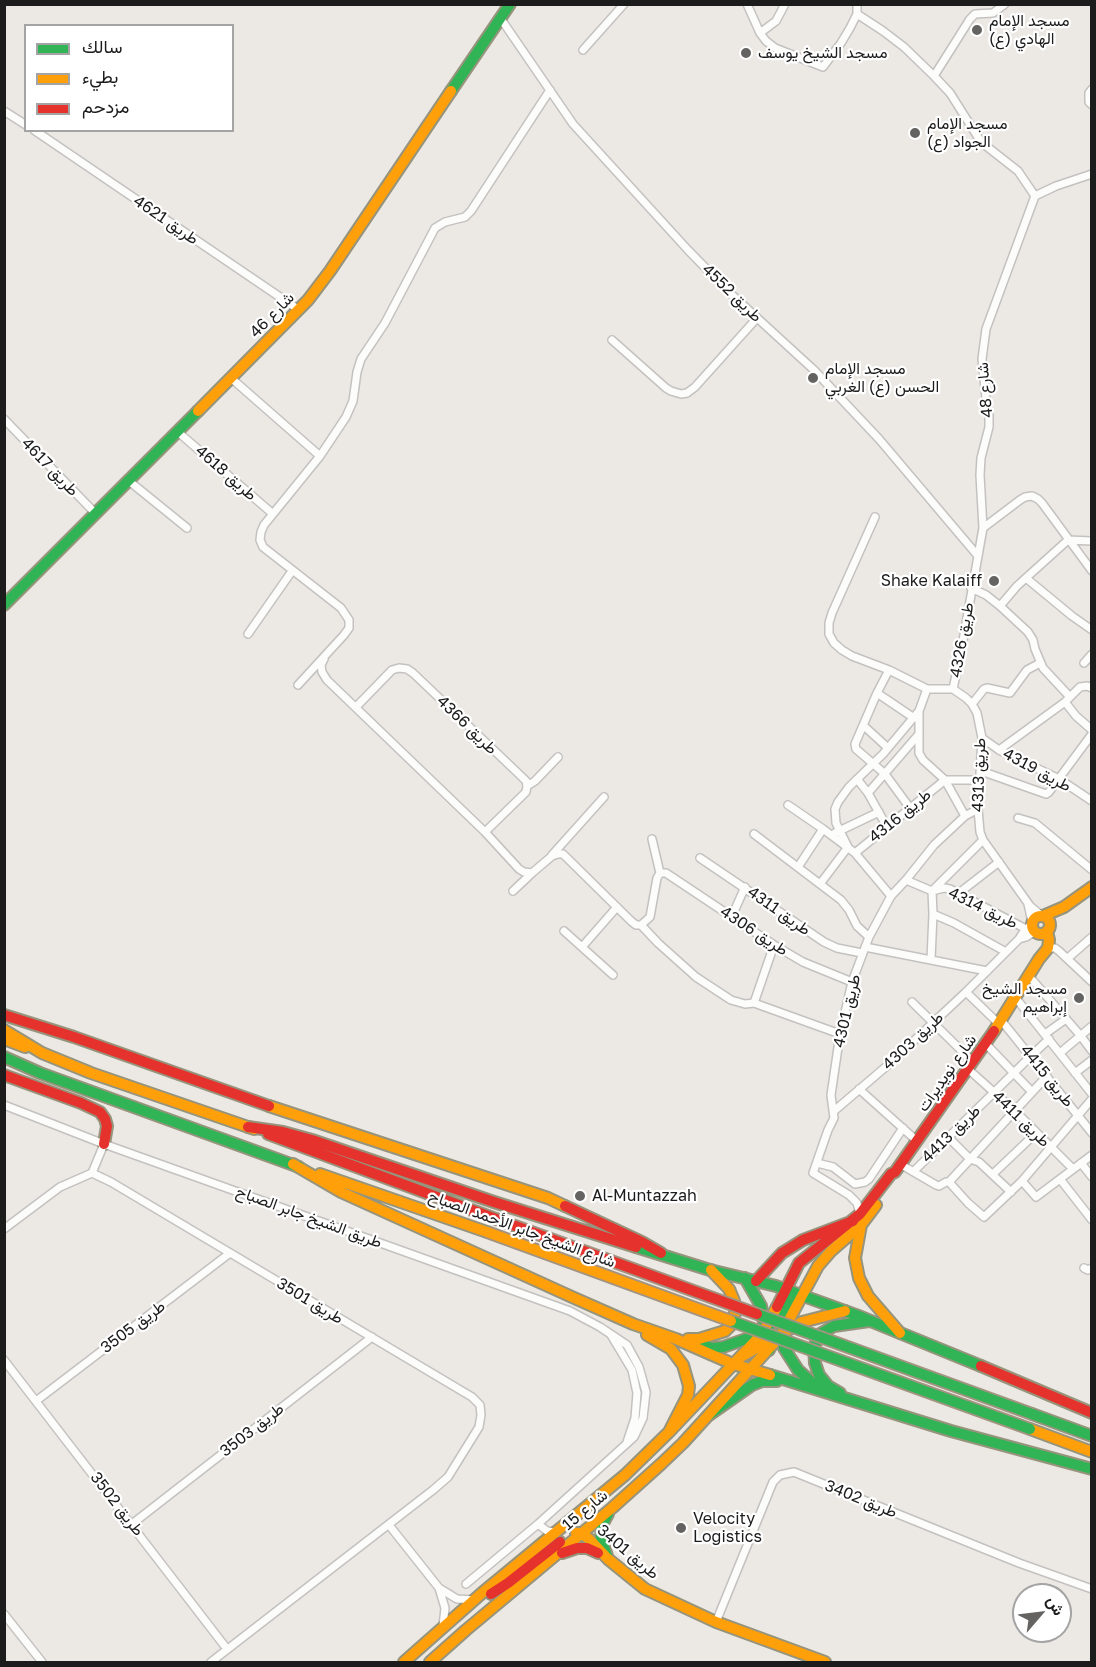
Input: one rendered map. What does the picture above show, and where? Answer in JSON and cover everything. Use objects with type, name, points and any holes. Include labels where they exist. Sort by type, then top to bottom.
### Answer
[{"type":"main road","name":"شارع 46","points":[[4,605],[299,310],[330,271],[510,4]]},
{"type":"main road","points":[[1037,928],[1092,887]]},
{"type":"main road","points":[[1043,916],[1064,907]]},
{"type":"main road","points":[[1037,928],[1048,919],[1043,916]]},
{"type":"main road","points":[[1037,928],[1049,940],[1048,948]]},
{"type":"main road","points":[[1037,928],[1042,946],[1039,959]]},
{"type":"main road","name":"شارع نويديرات","points":[[801,1295],[818,1266],[895,1178],[897,1168],[986,1044],[1048,948]]},
{"type":"main road","points":[[4,1015],[74,1037],[223,1091],[548,1198],[667,1256],[710,1270],[751,1279],[845,1311],[1092,1413]]},
{"type":"main road","name":"شارع الشيخ جابر الأحمد الصباح","points":[[4,1030],[42,1053],[91,1073],[248,1126],[387,1180],[1092,1436]]},
{"type":"main road","points":[[4,1039],[42,1053]]},
{"type":"main road","name":"شارع الشيخ جابر الأحمد الصباح","points":[[4,1057],[51,1077],[487,1232],[1092,1452]]},
{"type":"main road","points":[[4,1075],[100,1112],[108,1126],[104,1144]]},
{"type":"main road","name":"شارع الشيخ جابر الأحمد الصباح","points":[[248,1126],[312,1140],[494,1202],[667,1256]]},
{"type":"main road","points":[[293,1164],[341,1192],[633,1324],[737,1361],[750,1370],[801,1386]]},
{"type":"main road","points":[[751,1279],[782,1253],[803,1240],[858,1220],[855,1258],[859,1278],[868,1296],[902,1335]]},
{"type":"main road","name":"شارع نويديرات","points":[[766,1329],[795,1269],[802,1260],[858,1220]]},
{"type":"main road","points":[[676,1339],[699,1339],[714,1335],[724,1331],[732,1324],[736,1309],[734,1301],[729,1289],[710,1270]]},
{"type":"main road","points":[[751,1279],[761,1306],[768,1346]]},
{"type":"main road","points":[[786,1290],[782,1333],[784,1347],[789,1358],[808,1380],[822,1391]]},
{"type":"main road","points":[[676,1339],[713,1348],[734,1344],[766,1329],[801,1295]]},
{"type":"main road","points":[[782,1333],[801,1295]]},
{"type":"main road","points":[[572,1297],[671,1348],[687,1374],[689,1386],[688,1395],[669,1432]]},
{"type":"main road","points":[[737,1361],[768,1346],[782,1333],[802,1322],[845,1311]]},
{"type":"main road","points":[[850,1399],[828,1386],[819,1375],[815,1363],[814,1347],[820,1334],[834,1326],[869,1321]]},
{"type":"main road","name":"شارع 15","points":[[404,1662],[625,1475],[766,1329]]},
{"type":"main road","name":"شارع 15","points":[[430,1662],[612,1508],[683,1443],[750,1370],[768,1346]]},
{"type":"main road","points":[[709,1415],[752,1385],[762,1381],[773,1381],[822,1391],[951,1431],[1092,1469]]},
{"type":"main road","points":[[412,1662],[581,1517],[588,1506]]},
{"type":"main road","points":[[608,1559],[601,1537],[605,1517],[612,1508]]},
{"type":"main road","name":"طريق 3401","points":[[491,1594],[563,1539],[581,1533],[645,1589],[716,1622],[825,1662]]},
{"type":"main road","points":[[549,1560],[567,1550],[577,1548],[587,1548],[608,1559]]},
{"type":"street","points":[[583,50],[624,4]]},
{"type":"street","points":[[747,4],[766,41],[776,48],[823,67],[842,43],[857,14],[858,4]]},
{"type":"street","points":[[760,33],[776,21],[785,4]]},
{"type":"street","points":[[934,76],[970,19],[975,14],[993,13],[1005,4]]},
{"type":"street","points":[[857,14],[904,47],[934,76],[956,101],[981,142],[1018,171],[1035,196],[1092,174]]},
{"type":"street","name":"طريق 4552","points":[[501,19],[573,124],[688,250],[814,370],[879,439],[978,556]]},
{"type":"street","points":[[1092,89],[1089,93],[1089,102],[1092,105]]},
{"type":"street","name":"طريق 4618","points":[[325,656],[349,628],[349,620],[341,608],[263,547],[260,540],[261,532],[320,456],[346,417],[353,401],[357,372],[364,353],[385,323],[433,232],[441,223],[462,219],[471,211],[550,90]]},
{"type":"street","points":[[4,111],[24,124]]},
{"type":"street","name":"طريق 4621","points":[[36,132],[299,310]]},
{"type":"street","name":"شارع 48","points":[[978,556],[983,528],[981,458],[989,427],[982,359],[986,329],[1035,196]]},
{"type":"street","points":[[612,340],[671,392],[681,394],[695,387],[757,318]]},
{"type":"street","points":[[231,378],[320,456]]},
{"type":"street","name":"طريق 4617","points":[[4,419],[96,514]]},
{"type":"street","name":"طريق 4618","points":[[178,432],[273,514]]},
{"type":"street","points":[[129,481],[187,528]]},
{"type":"street","points":[[983,528],[1025,497],[1032,496],[1042,503],[1092,572]]},
{"type":"street","points":[[875,517],[829,624],[834,644],[852,656],[889,670],[927,689],[953,689],[972,704],[987,688],[1010,693],[1027,670],[1040,663]]},
{"type":"street","points":[[1000,606],[1026,578],[1068,540],[1092,541]]},
{"type":"street","name":"طريق 4326","points":[[953,689],[978,556]]},
{"type":"street","points":[[248,634],[292,571]]},
{"type":"street","points":[[1026,578],[1092,630]]},
{"type":"street","points":[[971,588],[1000,606],[1028,632],[1040,663],[1067,700],[1076,717],[1092,732],[1046,794],[981,771]]},
{"type":"street","points":[[1084,663],[1092,654]]},
{"type":"street","points":[[298,685],[325,656]]},
{"type":"street","points":[[325,656],[321,665],[327,680],[485,832],[519,869],[532,873]]},
{"type":"street","name":"طريق 4366","points":[[356,707],[392,670],[406,669],[413,673],[522,777],[527,786]]},
{"type":"street","points":[[889,670],[855,744],[855,749],[885,774],[910,808]]},
{"type":"street","points":[[999,750],[1067,700],[1080,687],[1092,688]]},
{"type":"street","points":[[848,847],[839,831],[835,817],[838,802],[849,787],[888,748],[917,714],[927,689]]},
{"type":"street","points":[[877,693],[917,714]]},
{"type":"street","name":"طريق 4313","points":[[972,704],[977,713],[982,738],[978,823],[983,840],[1027,902],[1043,916]]},
{"type":"street","points":[[917,714],[918,753],[922,760],[945,780],[965,816]]},
{"type":"street","points":[[864,726],[888,748]]},
{"type":"street","points":[[868,793],[919,734]]},
{"type":"street","name":"طريق 4319","points":[[982,738],[999,750],[1059,779],[1092,801]]},
{"type":"street","points":[[485,832],[526,792],[527,786],[535,781],[558,757]]},
{"type":"street","points":[[857,779],[868,793],[887,827]]},
{"type":"street","points":[[945,780],[981,780]]},
{"type":"street","name":"طريق 4316","points":[[855,853],[945,780]]},
{"type":"street","points":[[513,891],[552,856],[604,797]]},
{"type":"street","points":[[788,805],[855,853],[891,896]]},
{"type":"street","name":"طريق 4301","points":[[858,1220],[859,1208],[853,1198],[813,1173],[834,1118],[831,1095],[840,1034],[852,982],[863,950],[891,896],[934,845],[965,816],[978,809]]},
{"type":"street","points":[[832,835],[879,812]]},
{"type":"street","points":[[1018,818],[1035,823],[1092,870]]},
{"type":"street","points":[[798,867],[823,829]]},
{"type":"street","points":[[754,834],[845,904],[856,926],[869,937]]},
{"type":"street","points":[[641,925],[650,917],[657,878],[660,873],[652,839]]},
{"type":"street","points":[[931,959],[932,891],[983,840]]},
{"type":"street","name":"طريق 4316","points":[[820,884],[848,847]]},
{"type":"street","points":[[552,856],[563,854],[636,925],[641,925],[683,966],[723,995],[738,1002],[754,1003],[840,1034]]},
{"type":"street","name":"طريق 4311","points":[[700,858],[824,942],[837,948],[931,959],[987,971]]},
{"type":"street","points":[[959,893],[999,862]]},
{"type":"street","name":"طريق 4306","points":[[660,873],[666,873],[774,945],[816,969],[852,982]]},
{"type":"street","name":"طريق 4314","points":[[906,880],[932,891],[950,889],[1037,928]]},
{"type":"street","points":[[732,916],[745,887]]},
{"type":"street","name":"طريق 4313","points":[[1027,902],[1037,928]]},
{"type":"street","points":[[582,946],[617,908]]},
{"type":"street","points":[[933,914],[1006,952]]},
{"type":"street","name":"طريق 4303","points":[[834,1111],[888,1065],[1019,939],[1026,937],[1037,928]]},
{"type":"street","points":[[564,931],[613,975]]},
{"type":"street","points":[[1068,958],[1091,940]]},
{"type":"street","points":[[754,1003],[774,945]]},
{"type":"street","points":[[1048,948],[1055,948],[1068,958],[1092,982]]},
{"type":"street","points":[[1029,976],[1092,1051]]},
{"type":"street","points":[[966,992],[1000,1022]]},
{"type":"street","points":[[1015,996],[1092,1094]]},
{"type":"street","name":"طريق 4411","points":[[912,1002],[933,1022],[994,1093],[1073,1169]]},
{"type":"street","name":"طريق 4413","points":[[914,1171],[1066,1019]]},
{"type":"street","name":"طريق 4415","points":[[1000,1022],[1092,1133]]},
{"type":"street","points":[[1059,1053],[1092,1026]]},
{"type":"street","points":[[986,1044],[1032,1092]]},
{"type":"street","points":[[1076,1073],[1092,1060]]},
{"type":"street","points":[[897,1168],[914,1171],[939,1186],[949,1182],[1047,1076]]},
{"type":"street","points":[[859,1089],[917,1141]]},
{"type":"street","points":[[949,1182],[984,1217],[1022,1181],[1092,1099]]},
{"type":"street","name":"طريق الشيخ جابر الصباح","points":[[4,1105],[104,1144],[570,1311],[600,1327],[627,1346],[635,1357],[646,1392],[643,1418],[634,1437],[538,1524],[466,1584]]},
{"type":"street","points":[[817,1163],[833,1167],[855,1184],[865,1182],[903,1128]]},
{"type":"street","points":[[993,1174],[1036,1133]]},
{"type":"street","points":[[948,1137],[970,1159],[980,1162],[1011,1192]]},
{"type":"street","points":[[4,1228],[60,1187],[92,1173],[104,1144]]},
{"type":"street","points":[[1022,1181],[1036,1197],[1092,1155]]},
{"type":"street","points":[[1081,1163],[1092,1177]]},
{"type":"street","name":"طريق 3501","points":[[92,1173],[111,1182],[372,1337],[472,1397],[480,1405],[479,1427],[448,1476],[210,1662]]},
{"type":"street","points":[[1060,1179],[1092,1220]]},
{"type":"street","name":"طريق 3505","points":[[36,1401],[230,1253]]},
{"type":"street","name":"طريق 3503","points":[[132,1524],[372,1337]]},
{"type":"street","name":"طريق 3502","points":[[4,1360],[228,1649]]},
{"type":"street","name":"طريق 3402","points":[[716,1622],[773,1482],[780,1475],[794,1472],[1019,1563],[1092,1588]]},
{"type":"street","points":[[538,1524],[547,1531],[556,1532]]},
{"type":"street","points":[[538,1524],[544,1543]]},
{"type":"street","points":[[388,1525],[439,1588],[457,1599],[475,1600]]},
{"type":"street","points":[[439,1588],[446,1608],[443,1629]]},
{"type":"street","points":[[4,1614],[42,1662]]},
{"type":"traffic: fast","points":[[451,91],[510,4]]},
{"type":"traffic: fast","points":[[4,605],[198,411]]},
{"type":"traffic: fast","points":[[4,1057],[40,1073],[299,1167]]},
{"type":"traffic: fast","points":[[636,1247],[710,1270],[776,1286],[856,1315],[981,1366]]},
{"type":"traffic: fast","points":[[745,1278],[761,1306],[769,1350]]},
{"type":"traffic: fast","points":[[786,1290],[782,1333],[784,1348],[798,1370],[817,1387]]},
{"type":"traffic: fast","points":[[697,1344],[713,1348],[723,1347],[749,1338],[766,1329],[801,1295]]},
{"type":"traffic: fast","points":[[757,1314],[1032,1414]]},
{"type":"traffic: fast","points":[[731,1321],[1030,1429]]},
{"type":"traffic: fast","points":[[840,1393],[828,1386],[819,1375],[815,1363],[814,1347],[820,1334],[834,1326],[869,1321]]},
{"type":"traffic: fast","points":[[770,1375],[951,1431],[1092,1469]]},
{"type":"traffic: fast","points":[[709,1415],[752,1385],[762,1381],[777,1381]]},
{"type":"traffic: fast","points":[[1032,1414],[1092,1436]]},
{"type":"traffic: fast","points":[[607,1556],[601,1537],[602,1525],[608,1514]]},
{"type":"traffic: slow","points":[[198,411],[308,300],[451,91]]},
{"type":"traffic: slow","points":[[1043,916],[1064,907],[1092,887]]},
{"type":"traffic: slow","points":[[1037,916],[1045,916],[1050,921],[1050,925],[1048,932],[1037,934],[1032,929],[1032,921],[1037,916]]},
{"type":"traffic: slow","points":[[994,1031],[1048,948],[1047,931]]},
{"type":"traffic: slow","points":[[4,1030],[42,1053],[91,1073],[254,1129]]},
{"type":"traffic: slow","points":[[4,1039],[25,1047]]},
{"type":"traffic: slow","points":[[269,1106],[548,1198],[565,1206]]},
{"type":"traffic: slow","points":[[293,1164],[341,1192],[633,1324],[676,1339],[733,1364],[770,1375]]},
{"type":"traffic: slow","points":[[320,1174],[487,1232]]},
{"type":"traffic: slow","points":[[783,1331],[818,1266],[831,1251],[861,1225],[876,1205]]},
{"type":"traffic: slow","points":[[861,1225],[855,1258],[859,1278],[868,1296],[900,1333]]},
{"type":"traffic: slow","points":[[487,1232],[731,1321]]},
{"type":"traffic: slow","points":[[688,1339],[699,1339],[725,1331],[732,1324],[736,1309],[734,1301],[729,1289],[711,1270]]},
{"type":"traffic: slow","points":[[404,1662],[482,1593],[625,1475],[761,1335],[777,1307]]},
{"type":"traffic: slow","points":[[741,1357],[802,1322],[845,1311]]},
{"type":"traffic: slow","points":[[647,1335],[671,1349],[683,1365],[689,1386],[688,1395],[669,1432]]},
{"type":"traffic: slow","points":[[430,1662],[661,1464],[774,1343]]},
{"type":"traffic: slow","points":[[1030,1429],[1092,1452]]},
{"type":"traffic: slow","points":[[576,1533],[581,1533],[589,1539],[608,1559],[645,1589],[716,1622],[825,1662]]},
{"type":"traffic: jam","points":[[4,1015],[74,1037],[269,1106]]},
{"type":"traffic: jam","points":[[777,1307],[799,1263],[860,1214],[895,1172],[994,1031]]},
{"type":"traffic: jam","points":[[4,1075],[100,1112],[107,1126],[104,1144]]},
{"type":"traffic: jam","points":[[248,1127],[283,1132],[312,1140],[636,1247]]},
{"type":"traffic: jam","points":[[268,1134],[496,1219]]},
{"type":"traffic: jam","points":[[565,1206],[661,1253]]},
{"type":"traffic: jam","points":[[496,1219],[757,1314]]},
{"type":"traffic: jam","points":[[756,1281],[782,1253],[803,1240],[853,1221]]},
{"type":"traffic: jam","points":[[981,1366],[1092,1413]]},
{"type":"traffic: jam","points":[[491,1594],[560,1542]]},
{"type":"traffic: jam","points":[[562,1553],[577,1548],[587,1548],[598,1553]]},
{"type":"place","name":"مسجد الإمام الهادي (ع)","points":[[977,30]]},
{"type":"place","name":"مسجد الشيخ يوسف","points":[[746,53]]},
{"type":"place","name":"مسجد الإمام الجواد (ع)","points":[[915,133]]},
{"type":"place","name":"مسجد الإمام الحسن (ع) الغربي","points":[[813,378]]},
{"type":"place","name":"Shake Kalaiff","points":[[994,581]]},
{"type":"place","name":"مسجد الشيخ إبراهيم","points":[[1079,998]]},
{"type":"place","name":"Al-Muntazzah","points":[[580,1196]]},
{"type":"place","name":"Velocity Logistics","points":[[681,1528]]}]
